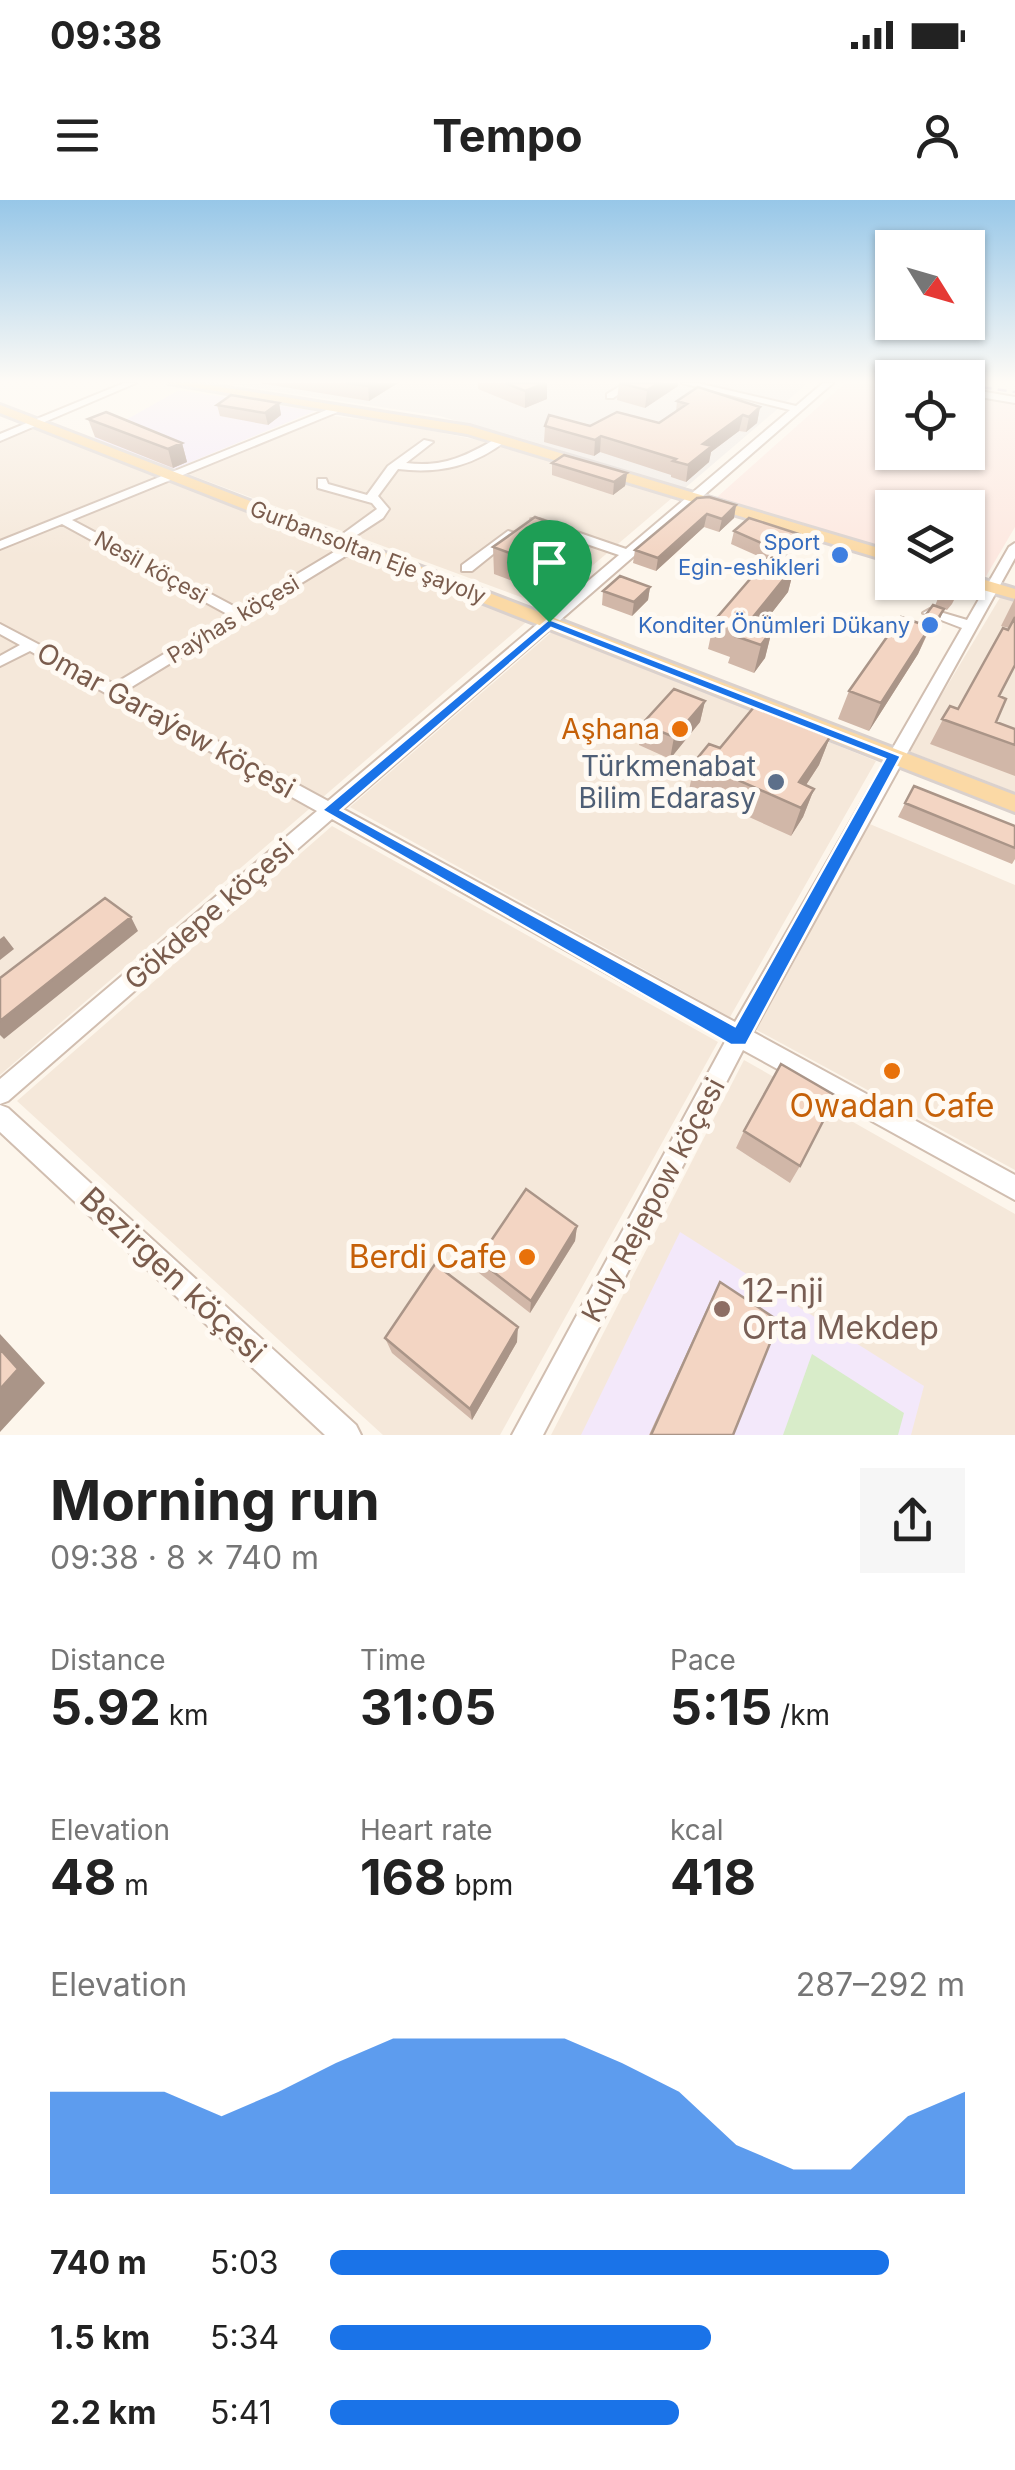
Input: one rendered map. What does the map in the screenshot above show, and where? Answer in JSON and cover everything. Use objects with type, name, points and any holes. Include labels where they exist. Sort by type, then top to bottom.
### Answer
[{"type":"main road","name":"Gurbansoltan Eje şayoly","points":[[81,441],[1015,804]]},
{"type":"main road","points":[[509,441],[875,553]]},
{"type":"main road","points":[[985,586],[1015,594]]},
{"type":"street","points":[[0,545],[259,441]]},
{"type":"street","points":[[396,465],[426,470],[460,465],[501,441]]},
{"type":"street","name":"Gökdepe köçesi","points":[[0,1093],[762,441]]},
{"type":"street","points":[[322,481],[322,486],[372,500],[396,465],[428,442]]},
{"type":"street","name":"Paýhas köçesi","points":[[114,691],[239,616],[346,544],[383,512],[382,506],[372,500]]},
{"type":"street","name":"Nesil köçesi","points":[[62,520],[239,616]]},
{"type":"street","points":[[468,568],[519,529],[538,522],[629,554]]},
{"type":"street","name":"Kuly Rejepow köçesi","points":[[527,1435],[738,1038],[1015,547]]},
{"type":"street","points":[[930,613],[970,626]]},
{"type":"street","name":"Omar Garaýew köçesi","points":[[0,628],[1015,1188]]},
{"type":"street","points":[[0,662],[30,645]]},
{"type":"street","name":"Bezirgen köçesi","points":[[0,1116],[346,1435]]},
{"type":"shaded area","points":[[0,441],[69,441],[531,618],[0,1075]]},
{"type":"shaded area","points":[[100,441],[243,441],[169,471]]},
{"type":"shaded area","points":[[271,441],[481,441],[672,498],[545,606],[188,474]]},
{"type":"shaded area","points":[[524,441],[740,441],[685,488]]},
{"type":"shaded area","points":[[780,441],[875,441],[875,470],[985,470],[985,441],[1015,441],[1015,527],[985,578],[985,490],[875,490],[875,545],[716,498]]},
{"type":"shaded area","points":[[1001,596],[1015,600],[1015,792],[908,751]]},
{"type":"shaded area","points":[[553,631],[876,761],[730,1017],[350,807]]},
{"type":"shaded area","points":[[865,822],[1015,885],[1015,1170],[755,1029]]},
{"type":"shaded area","points":[[332,826],[718,1042],[500,1435],[383,1435],[17,1101]]},
{"type":"shaded area","points":[[744,1060],[1015,1214],[1015,1435],[551,1435]]},
{"type":"shaded area","name":"12-nji Orta Mekdep","points":[[680,1232],[924,1386],[911,1435],[581,1435]]},
{"type":"green space","points":[[812,1354],[904,1413],[898,1435],[783,1435]]},
{"type":"building","points":[[146,441],[182,443],[168,449]]},
{"type":"building","points":[[616,441],[708,441],[703,444],[712,446],[688,465],[673,461],[676,459]]},
{"type":"building","points":[[564,455],[627,473],[614,482],[552,463]]},
{"type":"building","points":[[709,497],[736,505],[722,519],[707,514],[658,558],[635,550],[697,498]]},
{"type":"building","points":[[535,517],[557,525],[525,553],[515,555],[493,547]]},
{"type":"building","points":[[749,518],[799,534],[789,544],[782,542],[775,549],[734,531]]},
{"type":"building","points":[[769,557],[795,565],[749,622],[772,630],[761,645],[735,636],[739,630],[714,621]]},
{"type":"building","points":[[620,576],[650,587],[634,602],[603,591]]},
{"type":"building","points":[[933,605],[944,609],[937,620],[925,616]]},
{"type":"building","points":[[901,617],[930,627],[881,703],[849,691]]},
{"type":"building","points":[[1015,617],[1015,665],[999,696],[1006,699],[996,722],[1015,729],[1015,745],[942,719],[950,706],[958,709],[1003,628],[1008,630]]},
{"type":"building","points":[[674,689],[705,701],[674,737],[642,724]]},
{"type":"building","points":[[754,707],[830,737],[799,782],[814,789],[801,808],[695,761],[709,744],[720,748]]},
{"type":"building","points":[[914,786],[1015,826],[1015,848],[905,803]]},
{"type":"building","points":[[105,898],[131,917],[0,1021],[0,978]]},
{"type":"building","points":[[781,1064],[836,1096],[800,1166],[744,1131]]},
{"type":"building","name":"Berdi Cafe","points":[[526,1189],[577,1226],[531,1301],[478,1260]]},
{"type":"building","points":[[435,1264],[518,1327],[470,1409],[385,1338]]},
{"type":"building","points":[[720,1282],[779,1321],[733,1435],[651,1435]]},
{"type":"building","points":[[0,1349],[18,1369],[0,1389]]},
{"type":"place","name":"Sport Egin-eshikleri","points":[[840,555]]},
{"type":"place","name":"Konditer Önümleri Dükany","points":[[930,625]]},
{"type":"place","name":"Aşhana","points":[[680,729]]},
{"type":"place","name":"Türkmenabat Bilim Edarasy","points":[[776,782]]},
{"type":"place","name":"Owadan Cafe","points":[[892,1071]]},
{"type":"place","name":"Berdi Cafe","points":[[527,1257]]},
{"type":"place","name":"12-nji Orta Mekdep","points":[[722,1309]]},
{"type":"route","points":[[549,622],[894,756],[738,1038],[330,810],[549,622]]}]
